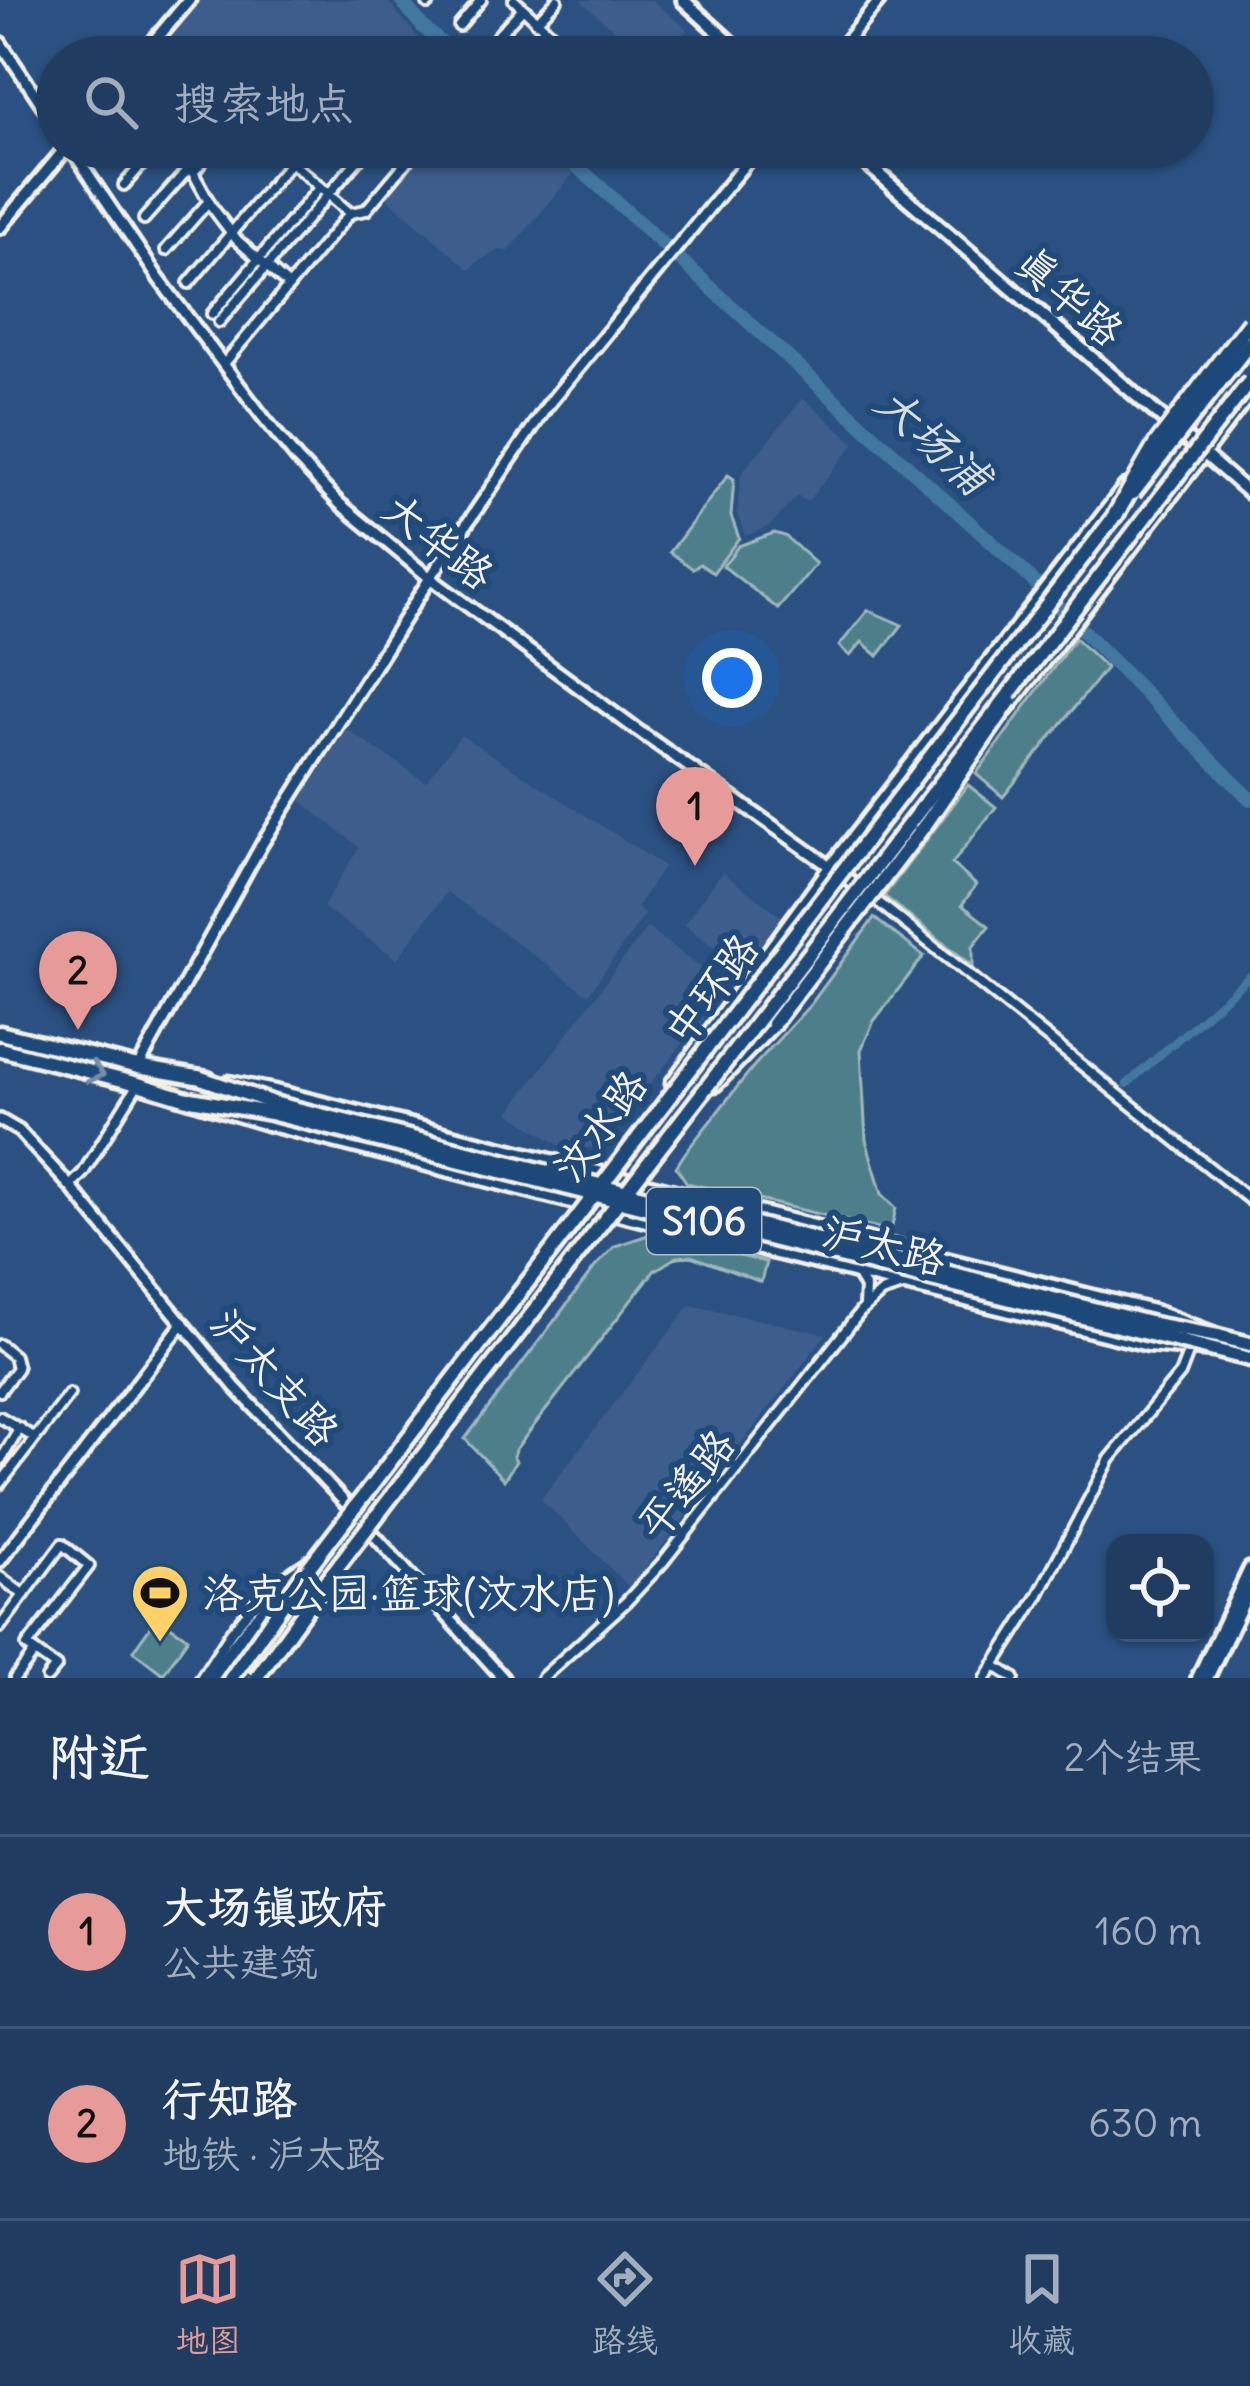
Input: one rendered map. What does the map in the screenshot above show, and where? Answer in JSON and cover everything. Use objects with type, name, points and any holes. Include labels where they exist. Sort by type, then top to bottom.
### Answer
[{"type":"highway","points":[[1116,514],[1156,445],[1250,326]]},
{"type":"main road","points":[[159,36],[189,0]]},
{"type":"main road","points":[[683,0],[723,36]]},
{"type":"main road","points":[[0,227],[50,168]]},
{"type":"main road","name":"真华路","points":[[871,168],[1204,454]]},
{"type":"main road","name":"汶水路","points":[[241,1678],[600,1208],[605,1175],[832,866],[1250,326]]},
{"type":"main road","name":"中环路","points":[[228,1678],[1250,343]]},
{"type":"main road","name":"中环路","points":[[256,1678],[1250,381]]},
{"type":"main road","name":"汶水路","points":[[256,1678],[458,1368],[498,1316],[600,1208],[635,1184],[1250,392]]},
{"type":"main road","points":[[706,1094],[773,1024],[967,767],[1061,624]]},
{"type":"main road","name":"沪太路","points":[[0,1033],[138,1067],[275,1092],[1157,1313],[1250,1359]]},
{"type":"main road","name":"沪太路","points":[[0,1049],[290,1129],[1148,1344],[1190,1348],[1216,1343]]},
{"type":"main road","name":"沪太路","points":[[198,1077],[273,1103],[1216,1343]]},
{"type":"main road","name":"沪太路","points":[[191,1099],[270,1113],[1216,1343],[1250,1344]]},
{"type":"main road","name":"汶水路","points":[[228,1678],[311,1559],[361,1520],[600,1208]]},
{"type":"main road","points":[[498,1316],[530,1294]]},
{"type":"main road","points":[[449,1400],[458,1368]]},
{"type":"main road","points":[[1198,1678],[1250,1569]]},
{"type":"main road","points":[[206,1678],[270,1602],[298,1577]]},
{"type":"main road","points":[[1207,1678],[1250,1588]]},
{"type":"main road","points":[[268,1641],[274,1608]]},
{"type":"street","points":[[459,26],[481,0]]},
{"type":"street","points":[[514,0],[552,36]]},
{"type":"street","points":[[534,36],[557,0]]},
{"type":"street","points":[[850,36],[880,0]]},
{"type":"street","points":[[498,36],[523,9]]},
{"type":"street","points":[[0,42],[36,96]]},
{"type":"street","name":"大华路","points":[[82,168],[158,279],[297,459],[339,503],[430,578],[862,889]]},
{"type":"street","points":[[124,185],[139,168]]},
{"type":"street","points":[[190,283],[286,168]]},
{"type":"street","points":[[298,168],[350,213]]},
{"type":"street","points":[[215,318],[347,168]]},
{"type":"street","points":[[228,359],[350,213],[366,210],[402,168]]},
{"type":"street","points":[[138,1067],[262,844],[430,578],[547,406],[742,168]]},
{"type":"street","points":[[144,219],[191,170],[231,232],[290,286]]},
{"type":"street","points":[[166,250],[208,201]]},
{"type":"street","name":"真华路","points":[[1204,454],[1250,494]]},
{"type":"street","points":[[862,889],[1250,1200]]},
{"type":"street","points":[[70,1186],[83,1173],[138,1084]]},
{"type":"street","name":"沪太支路","points":[[0,1120],[20,1131],[70,1186],[235,1387],[503,1678]]},
{"type":"street","points":[[853,1271],[866,1291],[861,1311]]},
{"type":"street","name":"平遥路","points":[[542,1678],[614,1614],[663,1562],[861,1311],[881,1293],[910,1285]]},
{"type":"street","points":[[0,1561],[183,1323]]},
{"type":"street","points":[[0,1345],[14,1356],[17,1368],[0,1390]]},
{"type":"street","points":[[986,1678],[1051,1574],[1110,1460],[1180,1374],[1190,1348]]},
{"type":"street","points":[[0,1484],[69,1394]]},
{"type":"street","points":[[0,1417],[35,1438]]},
{"type":"street","points":[[0,1461],[20,1428]]},
{"type":"street","points":[[0,1627],[62,1544],[89,1566],[27,1646],[56,1667],[47,1678]]},
{"type":"street","points":[[206,1678],[231,1632],[267,1589],[311,1559]]},
{"type":"street","points":[[0,1577],[24,1595]]},
{"type":"street","points":[[15,1678],[35,1652]]},
{"type":"street","points":[[994,1665],[1014,1678]]},
{"type":"shaded area","points":[[197,0],[387,0],[417,36],[166,36]]},
{"type":"shaded area","points":[[580,0],[652,0],[688,30],[683,36],[620,36]]},
{"type":"shaded area","points":[[402,168],[568,168],[574,173],[509,251],[499,250],[470,270],[381,193]]},
{"type":"shaded area","points":[[803,398],[855,443],[807,502],[797,496],[770,526],[745,536],[737,514],[741,474]]},
{"type":"shaded area","points":[[346,729],[426,782],[461,735],[664,866],[637,906],[645,914],[588,995],[447,892],[397,959],[323,907],[359,847],[301,801]]},
{"type":"shaded area","points":[[722,872],[782,917],[754,953],[728,933],[715,948],[684,924]]},
{"type":"shaded area","points":[[647,927],[728,988],[600,1146],[568,1151],[509,1112]]},
{"type":"shaded area","points":[[690,1305],[826,1334],[630,1588],[541,1499]]},
{"type":"green space","points":[[728,475],[734,479],[731,516],[739,538],[713,573],[700,564],[693,569],[670,552]]},
{"type":"green space","points":[[774,533],[785,536],[816,564],[778,609],[723,566],[738,546]]},
{"type":"green space","points":[[868,610],[902,625],[878,656],[862,642],[850,656],[839,646]]},
{"type":"green space","points":[[1075,638],[1106,668],[1003,797],[976,774]]},
{"type":"green space","points":[[968,785],[996,807],[952,864],[976,885],[962,905],[989,926],[973,946],[973,966],[884,896]]},
{"type":"green space","points":[[874,918],[924,956],[874,1021],[861,1050],[866,1140],[882,1194],[896,1208],[891,1231],[687,1183],[676,1167],[685,1153],[753,1067],[811,1004]]},
{"type":"green space","points":[[648,1235],[766,1262],[761,1282],[691,1256],[677,1257],[654,1271],[515,1450],[516,1461],[504,1480],[465,1439],[595,1267],[615,1246]]},
{"type":"green space","name":"洛克公园·篮球(汶水店)","points":[[157,1617],[188,1638],[163,1674],[133,1651]]},
{"type":"waterway","name":"大场浦","points":[[401,0],[433,36]]},
{"type":"waterway","name":"大场浦","points":[[579,168],[1023,571],[1250,799]]},
{"type":"waterway","points":[[1127,1084],[1250,976]]},
{"type":"place","name":"大场镇政府","points":[[695,866]]},
{"type":"place","name":"行知路","points":[[78,1030]]},
{"type":"place","name":"洛克公园·篮球(汶水店)","points":[[160,1644]]}]
